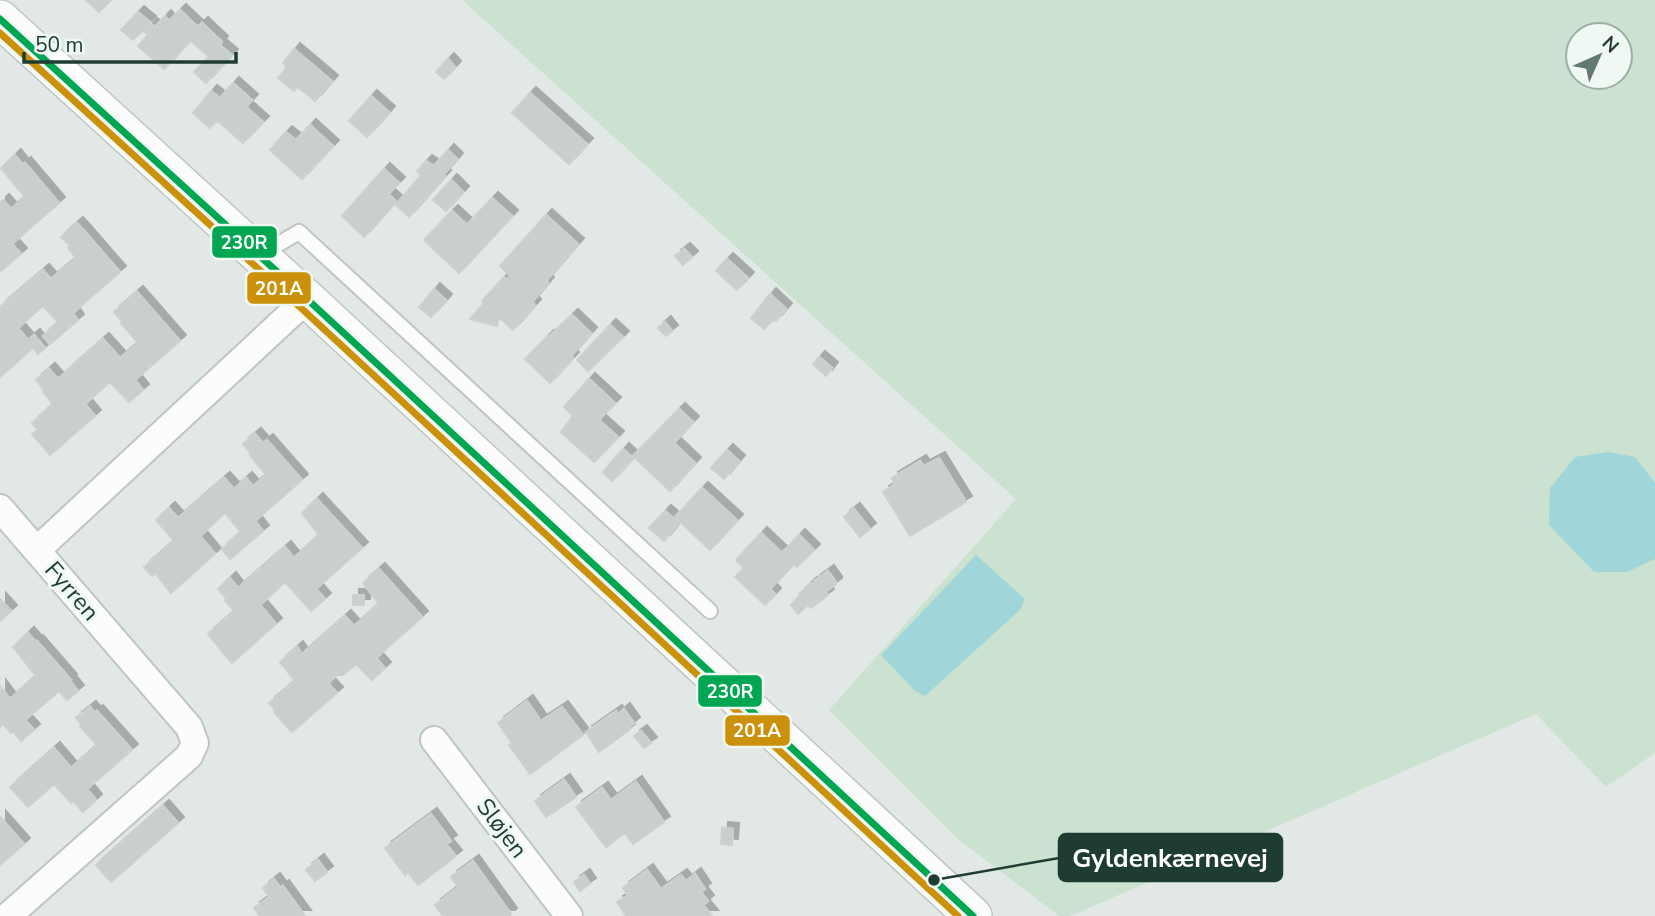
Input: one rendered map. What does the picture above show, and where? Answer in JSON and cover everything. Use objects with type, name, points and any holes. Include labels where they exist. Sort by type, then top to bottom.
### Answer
[{"type":"street","points":[[0,19],[307,299],[973,916]]},
{"type":"street","name":"Fyrren","points":[[8,916],[189,756],[195,743],[189,727],[37,550],[307,299]]},
{"type":"street","points":[[0,508],[37,550]]},
{"type":"street","name":"Sløjen","points":[[434,740],[569,916]]},
{"type":"lane","points":[[259,256],[299,232],[710,611]]},
{"type":"green space","points":[[462,0],[1655,0],[1655,753],[1606,787],[1536,714],[1070,916],[1059,916],[958,839],[829,710],[1016,499]]},
{"type":"water","points":[[1608,452],[1635,457],[1655,483],[1655,559],[1627,572],[1594,572],[1549,525],[1550,488],[1575,457]]},
{"type":"water","points":[[976,555],[1025,599],[1020,610],[925,696],[915,691],[881,655]]},
{"type":"building","points":[[86,0],[110,0],[99,12]]},
{"type":"building","points":[[180,10],[198,27],[202,23],[232,55],[206,83],[194,72],[209,57],[190,40],[164,69],[138,46],[148,35],[144,32],[151,24],[155,27],[165,16],[169,21]]},
{"type":"building","points":[[138,12],[150,22],[133,40],[121,30]]},
{"type":"building","points":[[294,49],[332,81],[315,101],[298,87],[294,91],[278,78],[287,67],[283,63]]},
{"type":"building","points":[[448,59],[455,67],[444,79],[436,72]]},
{"type":"building","points":[[233,83],[252,100],[246,107],[263,122],[243,143],[217,120],[210,128],[193,113],[211,91],[220,98]]},
{"type":"building","points":[[530,93],[587,144],[569,164],[512,113]]},
{"type":"building","points":[[371,96],[389,112],[367,137],[349,121]]},
{"type":"building","points":[[310,125],[333,146],[302,179],[270,150],[286,132],[296,140]]},
{"type":"building","points":[[448,150],[457,159],[409,217],[396,205],[421,175],[417,171],[426,161],[434,166]]},
{"type":"building","points":[[15,155],[59,203],[12,244],[21,254],[0,272],[0,203],[3,200],[11,209],[25,197],[1,168]]},
{"type":"building","points":[[384,169],[399,183],[388,194],[396,201],[364,237],[342,216]]},
{"type":"building","points":[[451,180],[463,192],[446,211],[433,200]]},
{"type":"building","points":[[492,198],[512,216],[459,273],[424,240],[452,211],[467,225]]},
{"type":"building","points":[[546,215],[578,244],[546,281],[548,283],[532,302],[535,305],[513,330],[499,317],[497,326],[470,319],[504,277],[507,280],[511,276],[500,266]]},
{"type":"building","points":[[77,223],[85,232],[70,246],[61,237]]},
{"type":"building","points":[[86,233],[120,272],[73,313],[78,320],[50,344],[43,336],[58,322],[43,306],[18,328],[28,340],[34,335],[45,348],[38,354],[33,348],[0,377],[0,307],[43,270],[51,279],[76,258],[68,248]]},
{"type":"building","points":[[684,249],[692,257],[683,265],[675,256]]},
{"type":"building","points":[[727,259],[748,278],[737,290],[716,271]]},
{"type":"building","points":[[434,289],[446,300],[431,317],[419,307]]},
{"type":"building","points":[[137,292],[180,341],[135,380],[143,390],[129,402],[110,382],[85,404],[95,416],[50,455],[32,434],[38,430],[32,423],[53,404],[36,380],[49,369],[58,379],[103,339],[120,358],[138,343],[114,312]]},
{"type":"building","points":[[770,294],[786,309],[776,321],[773,319],[764,329],[751,318]]},
{"type":"building","points":[[572,315],[591,333],[550,383],[525,359]]},
{"type":"building","points":[[665,322],[672,331],[666,336],[658,328]]},
{"type":"building","points":[[610,325],[623,337],[588,371],[577,360]]},
{"type":"building","points":[[819,357],[832,368],[826,376],[813,364]]},
{"type":"building","points":[[589,379],[615,403],[599,420],[618,437],[594,462],[561,432],[573,416],[564,407]]},
{"type":"building","points":[[679,409],[693,422],[674,443],[695,463],[670,491],[633,456]]},
{"type":"building","points":[[255,434],[263,443],[267,440],[302,480],[255,521],[263,531],[230,559],[222,549],[241,532],[225,513],[200,536],[215,554],[171,593],[155,573],[152,576],[144,567],[174,541],[156,520],[169,508],[178,518],[224,478],[234,489],[246,478],[253,486],[266,475],[243,444]]},
{"type":"building","points":[[623,449],[633,458],[612,481],[603,472]]},
{"type":"building","points":[[727,450],[739,461],[724,479],[711,468]]},
{"type":"building","points":[[939,458],[966,502],[910,536],[883,492],[895,484],[892,478],[920,461],[924,466]]},
{"type":"building","points":[[702,488],[737,520],[710,550],[675,517]]},
{"type":"building","points":[[317,499],[362,548],[316,589],[325,599],[311,611],[285,582],[260,605],[276,624],[232,663],[208,634],[234,611],[218,589],[230,578],[238,588],[285,547],[294,558],[319,535],[302,513]]},
{"type":"building","points":[[854,509],[870,529],[860,537],[844,517]]},
{"type":"building","points":[[665,511],[679,523],[664,541],[649,528]]},
{"type":"building","points":[[761,533],[782,553],[799,535],[814,550],[797,567],[793,564],[770,589],[775,594],[765,605],[735,577],[744,568],[736,560]]},
{"type":"building","points":[[379,569],[422,617],[376,658],[385,668],[372,680],[356,664],[343,675],[337,675],[328,683],[337,693],[292,732],[269,703],[295,681],[280,662],[297,647],[302,654],[345,616],[354,626],[379,604],[363,583]]},
{"type":"building","points":[[828,571],[836,584],[825,592],[828,595],[811,608],[808,605],[798,614],[791,605],[799,594]]},
{"type":"building","points":[[353,595],[364,595],[364,605],[353,605]]},
{"type":"building","points":[[0,599],[11,611],[0,621]]},
{"type":"building","points":[[28,633],[78,691],[67,700],[59,691],[25,720],[34,730],[21,741],[3,724],[0,727],[0,686],[10,699],[36,676],[13,647]]},
{"type":"building","points":[[527,701],[541,721],[562,707],[583,735],[530,774],[509,745],[512,743],[498,723]]},
{"type":"building","points":[[90,707],[95,713],[97,711],[132,750],[87,789],[96,800],[83,812],[54,784],[28,807],[10,787],[54,748],[71,768],[97,745],[76,718]]},
{"type":"building","points":[[624,709],[634,723],[629,730],[599,752],[586,732],[616,711],[618,714]]},
{"type":"building","points":[[641,731],[651,743],[644,748],[634,736]]},
{"type":"building","points":[[564,780],[576,797],[546,817],[535,801]]},
{"type":"building","points":[[636,782],[664,822],[633,844],[625,833],[606,847],[576,807],[602,788],[611,800]]},
{"type":"building","points":[[163,806],[178,823],[111,882],[96,865]]},
{"type":"building","points":[[431,814],[451,841],[446,844],[456,856],[418,885],[408,872],[405,875],[385,848]]},
{"type":"building","points":[[0,817],[24,844],[0,865]]},
{"type":"building","points":[[722,828],[733,829],[732,845],[721,844]]},
{"type":"building","points":[[318,860],[327,872],[315,881],[306,870]]},
{"type":"building","points":[[473,861],[511,914],[509,916],[443,916],[435,905],[458,887],[451,877]]},
{"type":"building","points":[[647,870],[661,889],[681,875],[686,881],[695,874],[705,889],[701,892],[708,901],[703,905],[712,916],[626,916],[617,902],[628,895],[623,888]]},
{"type":"building","points":[[584,875],[590,884],[580,891],[574,882]]},
{"type":"building","points":[[274,879],[281,888],[283,886],[305,916],[260,916],[254,908],[269,897],[263,888]]},
{"type":"transit line","name":"230R","points":[[0,19],[307,299],[973,916]]},
{"type":"transit line","name":"201A","points":[[0,33],[958,916]]},
{"type":"place","name":"Gyldenkærnevej","points":[[934,880]]}]
